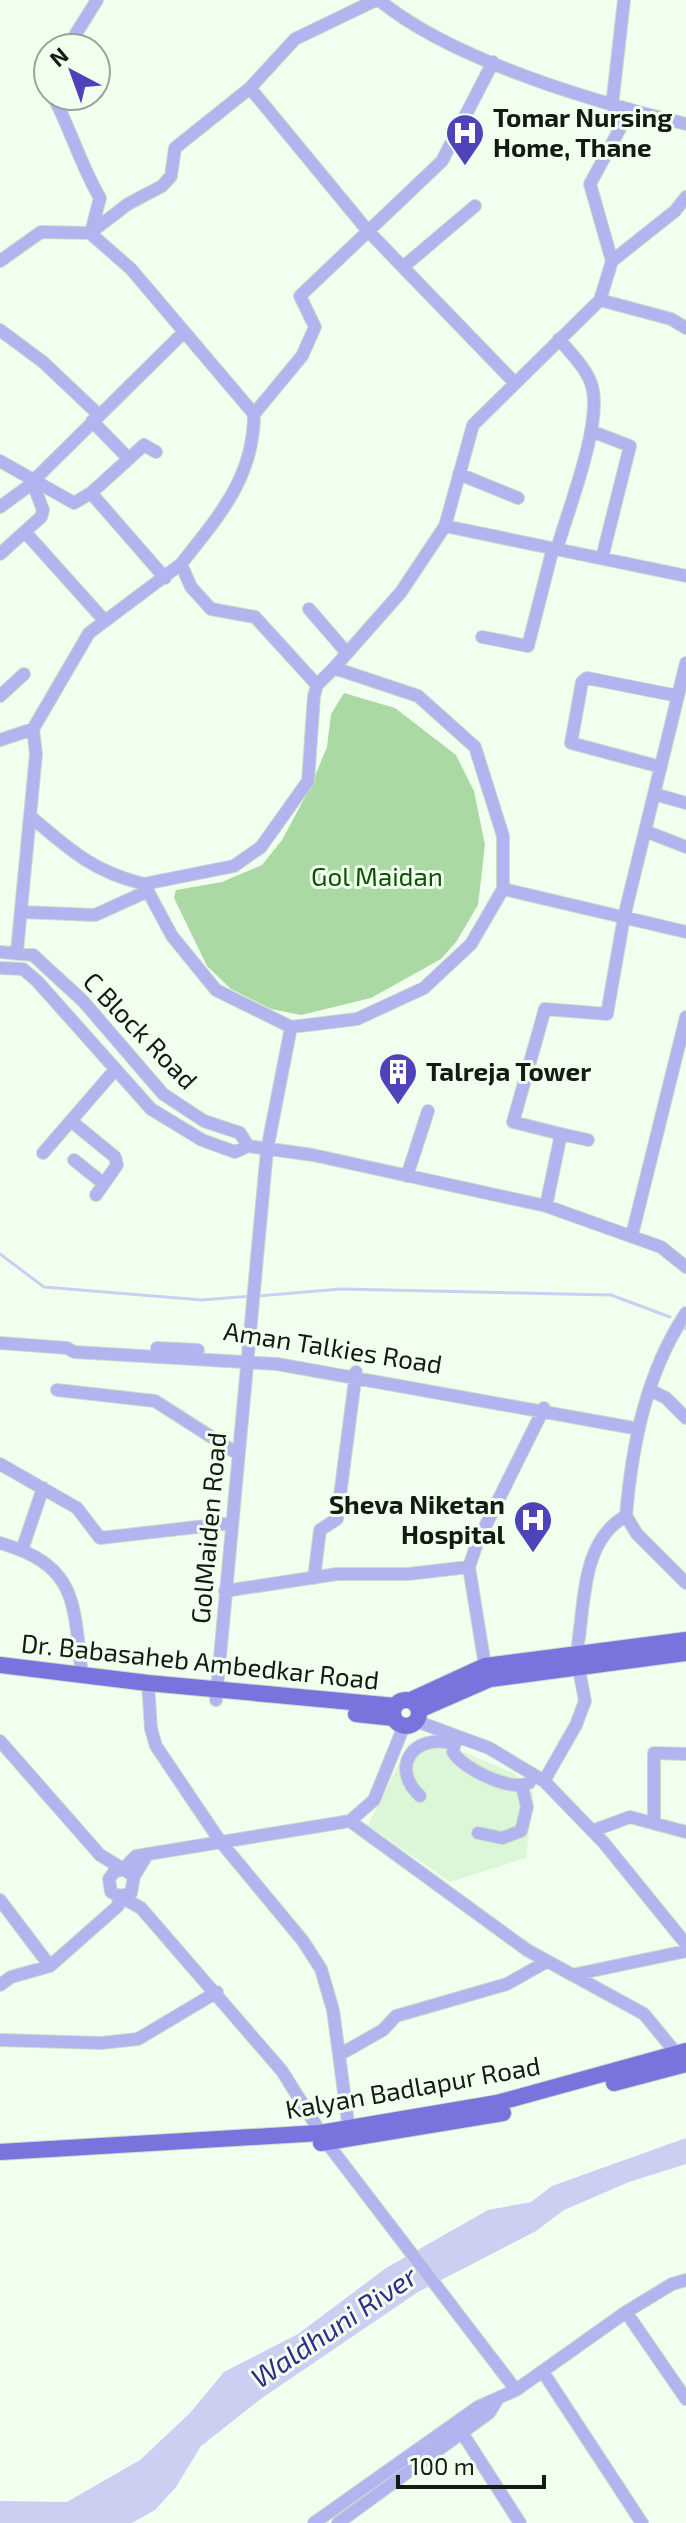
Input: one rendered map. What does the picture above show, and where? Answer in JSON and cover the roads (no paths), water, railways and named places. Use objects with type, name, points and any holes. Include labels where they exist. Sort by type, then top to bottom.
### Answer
[{"type":"main road","points":[[407,1713],[485,1666],[686,1640]]},
{"type":"main road","points":[[407,1713],[490,1679],[578,1655],[686,1653]]},
{"type":"main road","name":"Dr. Babasaheb Ambedkar Road","points":[[0,1665],[82,1675],[148,1688]]},
{"type":"main road","name":"Dr. Babasaheb Ambedkar Road","points":[[0,1674],[407,1713]]},
{"type":"main road","name":"Kalyan Badlapur Road","points":[[0,2160],[324,2138],[502,2113],[683,2058]]},
{"type":"main road","name":"Kalyan Badlapur Road","points":[[0,2152],[324,2138]]},
{"type":"street","points":[[77,32],[97,0]]},
{"type":"street","points":[[0,261],[41,232],[90,233],[128,204],[162,186],[171,176],[175,148],[250,88],[304,33],[378,0],[402,18],[493,62],[612,106],[686,124]]},
{"type":"street","points":[[612,106],[624,0]]},
{"type":"street","points":[[0,952],[17,951],[36,754],[33,729],[83,642],[104,620],[181,564],[233,499],[254,433],[254,414],[302,356],[315,327],[300,296],[442,161],[493,62]]},
{"type":"street","points":[[250,88],[368,231],[514,382]]},
{"type":"street","points":[[22,912],[95,915],[146,888],[234,866],[261,847],[308,781],[317,685],[401,592],[445,526],[473,425],[600,300],[612,261],[590,184],[630,110]]},
{"type":"street","points":[[61,112],[73,134],[84,172],[100,198],[90,233]]},
{"type":"street","points":[[612,261],[680,214],[686,197]]},
{"type":"street","points":[[403,267],[475,206]]},
{"type":"street","points":[[90,233],[131,269],[254,414]]},
{"type":"street","points":[[600,300],[671,319],[686,328]]},
{"type":"street","points":[[0,330],[43,362],[95,417],[129,459]]},
{"type":"street","points":[[0,507],[32,481],[184,332]]},
{"type":"street","points":[[482,637],[528,646],[591,431],[593,390],[586,373],[559,339]]},
{"type":"street","points":[[591,431],[630,446],[602,558]]},
{"type":"street","points":[[0,461],[74,503],[91,493],[144,445],[156,452]]},
{"type":"street","points":[[459,474],[518,498]]},
{"type":"street","points":[[0,554],[41,517],[43,510],[32,481]]},
{"type":"street","points":[[91,493],[165,578]]},
{"type":"street","points":[[445,526],[686,576]]},
{"type":"street","points":[[25,532],[104,620]]},
{"type":"street","points":[[181,564],[191,587],[211,609],[255,617],[317,685]]},
{"type":"street","points":[[309,609],[347,653]]},
{"type":"street","points":[[588,1140],[513,1122],[545,1009],[607,1014],[624,917],[686,663]]},
{"type":"street","points":[[30,816],[93,867],[146,888],[172,936],[216,990],[291,1027],[357,1019],[424,988],[471,944],[503,889],[503,836],[475,747],[418,696],[334,668]]},
{"type":"street","points":[[0,696],[24,674]]},
{"type":"street","points":[[661,767],[571,743],[582,682],[587,678],[678,696]]},
{"type":"street","points":[[672,719],[686,722]]},
{"type":"street","points":[[0,740],[33,729]]},
{"type":"street","points":[[654,794],[686,803]]},
{"type":"street","points":[[645,831],[686,847]]},
{"type":"street","points":[[503,889],[686,932]]},
{"type":"street","name":"C Block Road","points":[[17,951],[33,955],[83,1001],[134,1064],[163,1094],[200,1119],[240,1133],[248,1146]]},
{"type":"street","points":[[1,965],[23,969],[33,977],[45,966]]},
{"type":"street","name":"C Block Road","points":[[33,977],[151,1109],[194,1136],[235,1152],[248,1146],[313,1155],[546,1206],[661,1247],[686,1267]]},
{"type":"street","points":[[632,1235],[686,1017]]},
{"type":"street","name":"GolMaiden Road","points":[[216,1695],[267,1150],[291,1027]]},
{"type":"street","points":[[104,1058],[120,1046]]},
{"type":"street","points":[[43,1153],[117,1074],[134,1064]]},
{"type":"street","points":[[407,1176],[428,1111]]},
{"type":"street","points":[[194,1136],[200,1119]]},
{"type":"street","points":[[71,1121],[115,1157],[117,1165],[100,1189],[74,1160]]},
{"type":"street","points":[[546,1206],[561,1134]]},
{"type":"street","points":[[686,1313],[662,1352],[650,1390],[632,1452],[626,1516],[637,1534],[686,1583]]},
{"type":"street","name":"Aman Talkies Road","points":[[0,1343],[67,1348],[75,1344],[248,1356],[641,1425]]},
{"type":"street","points":[[314,1578],[320,1530],[337,1519],[355,1374]]},
{"type":"street","points":[[57,1390],[155,1401],[238,1454]]},
{"type":"street","points":[[650,1390],[666,1398],[686,1418]]},
{"type":"street","points":[[485,1666],[469,1567],[477,1543],[543,1409]]},
{"type":"street","points":[[0,1464],[77,1508],[100,1538],[232,1523]]},
{"type":"street","points":[[22,1550],[43,1488]]},
{"type":"street","points":[[455,1740],[458,1761],[522,1786],[539,1778],[576,1725],[585,1701],[578,1655],[596,1544],[607,1529],[626,1516]]},
{"type":"street","points":[[0,1543],[45,1560],[65,1582],[75,1617],[82,1675]]},
{"type":"street","points":[[225,1591],[314,1578],[469,1567]]},
{"type":"street","points":[[148,1688],[151,1729],[156,1746],[220,1841],[303,1941],[321,1969],[333,2010],[350,2134]]},
{"type":"street","points":[[113,1889],[128,1895],[130,1878],[147,1855],[350,1821],[374,1800],[407,1713],[455,1740]]},
{"type":"street","points":[[420,1796],[411,1787],[407,1776],[410,1754],[419,1744],[429,1740],[455,1740],[489,1748],[539,1778],[592,1831],[686,1944]]},
{"type":"street","points":[[0,1741],[100,1855],[130,1878],[141,1908]]},
{"type":"street","points":[[654,1822],[654,1753],[686,1754]]},
{"type":"street","points":[[478,1833],[502,1838],[521,1831],[527,1807],[522,1786]]},
{"type":"street","points":[[592,1831],[630,1817],[686,1832]]},
{"type":"street","points":[[350,1821],[546,1962],[644,2014],[683,2058]]},
{"type":"street","points":[[100,1855],[113,1889],[141,1908],[217,1992],[282,2071],[324,2138],[516,2390]]},
{"type":"street","points":[[0,1985],[11,1977],[50,1966],[110,1912],[114,1872],[130,1878]]},
{"type":"street","points":[[0,1900],[50,1966]]},
{"type":"street","points":[[572,1975],[686,1951]]},
{"type":"street","points":[[339,2055],[383,2030],[396,2016],[507,1984],[546,1962]]},
{"type":"street","points":[[0,2040],[101,2043],[138,2039],[150,2036],[217,1992]]},
{"type":"street","points":[[314,2523],[367,2493],[458,2427],[478,2407],[516,2390],[626,2312],[672,2284],[686,2280]]},
{"type":"street","points":[[626,2312],[686,2399]]},
{"type":"street","points":[[543,2372],[642,2523]]},
{"type":"street","points":[[458,2427],[520,2523]]},
{"type":"street","points":[[338,2523],[367,2493]]},
{"type":"water","name":"Waldhuni River","points":[[686,2138],[686,2164],[629,2182],[564,2210],[536,2231],[418,2292],[262,2398],[201,2446],[176,2487],[155,2510],[132,2523],[0,2523],[0,2501],[67,2502],[140,2460],[190,2413],[224,2372],[298,2334],[386,2268],[488,2210],[531,2202],[552,2186]]},
{"type":"waterway","points":[[0,1254],[44,1287],[202,1300],[251,1296]]},
{"type":"waterway","points":[[258,1296],[341,1289],[611,1295],[670,1317]]},
{"type":"place","name":"Tomar Nursing Home, Thane","points":[[465,167]]},
{"type":"place","name":"Talreja Tower","points":[[398,1106]]},
{"type":"place","name":"Sheva Niketan Hospital","points":[[533,1554]]},
{"type":"park label","name":"Gol Maidan","points":[[377,877]]}]
